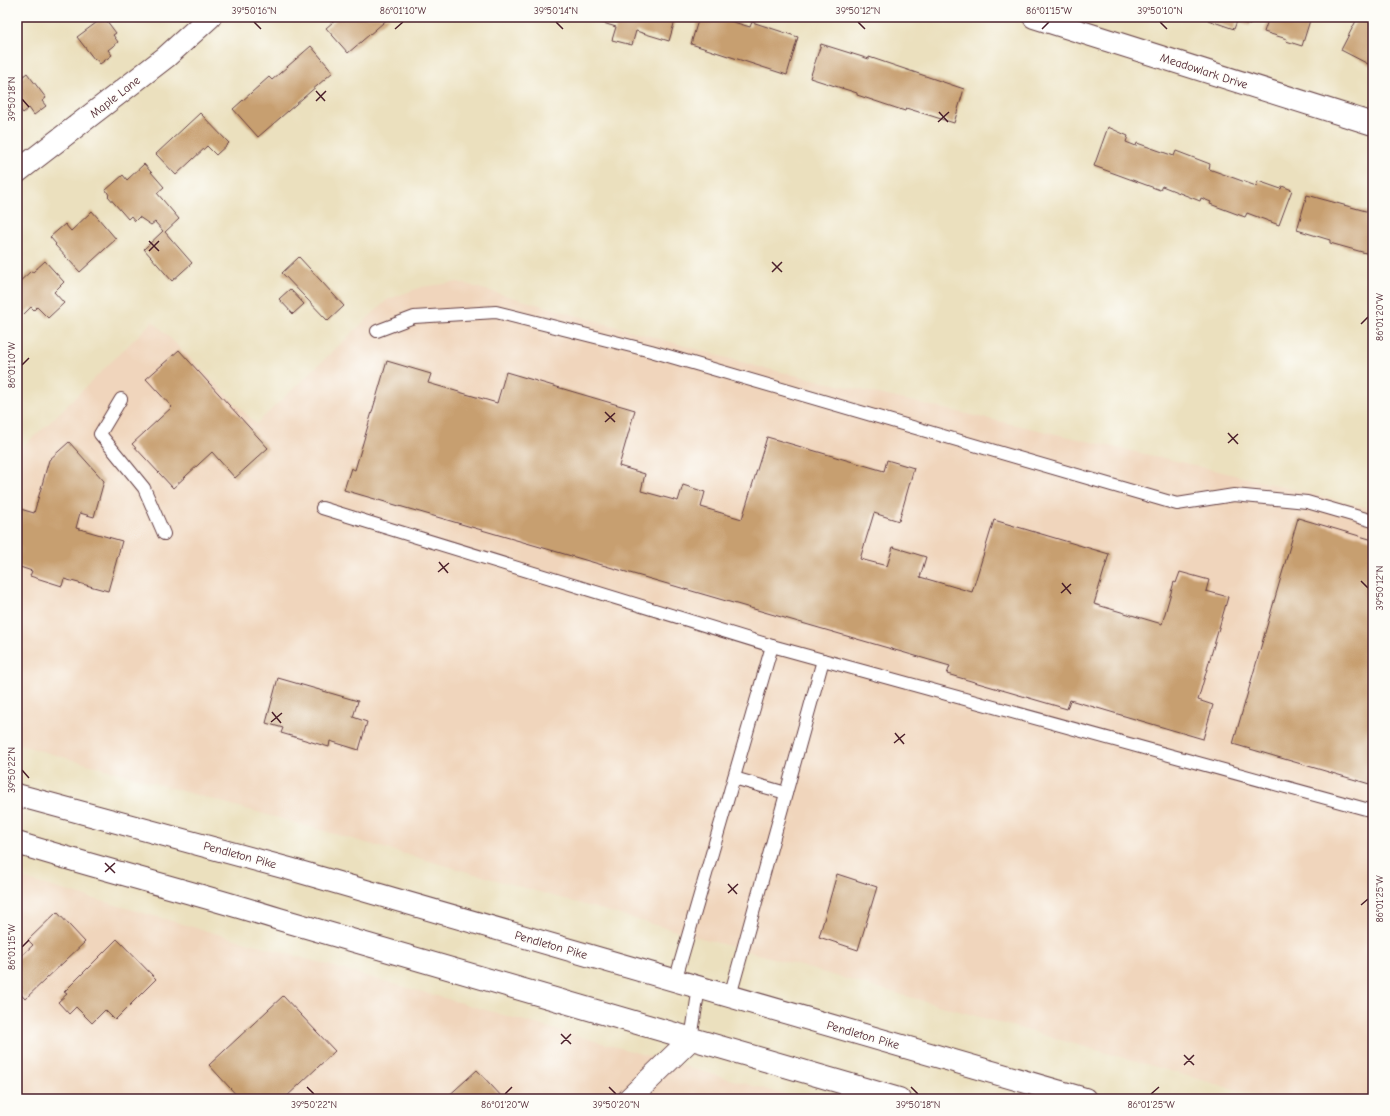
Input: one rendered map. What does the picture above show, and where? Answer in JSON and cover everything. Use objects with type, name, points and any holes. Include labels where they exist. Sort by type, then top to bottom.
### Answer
[{"type":"main road","name":"Maple Lane","points":[[17,172],[166,57],[210,17]]},
{"type":"main road","name":"Meadowlark Drive","points":[[1034,17],[1373,124]]},
{"type":"main road","name":"Pendleton Pike","points":[[17,795],[290,869],[1085,1099]]},
{"type":"main road","points":[[17,843],[127,876],[219,900],[279,919],[899,1099]]},
{"type":"main road","points":[[629,1099],[691,1039]]},
{"type":"lane","points":[[377,331],[414,317],[496,312],[651,351],[1177,504],[1234,495],[1307,502],[1373,521]]},
{"type":"lane","points":[[121,399],[100,434],[144,488],[164,534]]},
{"type":"lane","points":[[322,508],[772,646],[1373,811]]},
{"type":"lane","points":[[675,981],[772,646]]},
{"type":"lane","points":[[730,996],[823,660]]},
{"type":"lane","points":[[734,778],[786,793]]},
{"type":"lane","points":[[691,1039],[699,988]]},
{"type":"shaded area","points":[[458,282],[759,367],[1198,466],[1373,509],[1373,1099],[1269,1099],[17,744],[17,451],[45,427],[153,321],[256,424],[387,300],[421,287]]},
{"type":"shaded area","points":[[17,877],[800,1099],[17,1099]]},
{"type":"building","points":[[104,17],[116,33],[113,35],[118,42],[108,50],[112,55],[100,64],[95,58],[94,59],[77,37]]},
{"type":"building","points":[[339,17],[390,17],[348,53],[326,28]]},
{"type":"building","points":[[584,17],[676,17],[669,41],[636,31],[632,45],[612,40],[616,27]]},
{"type":"building","points":[[699,17],[717,17],[750,27],[752,22],[798,37],[787,75],[691,44]]},
{"type":"building","points":[[1209,17],[1252,17],[1250,25],[1237,21],[1234,29],[1208,20]]},
{"type":"building","points":[[1269,17],[1311,17],[1302,46],[1286,41],[1287,39],[1264,32]]},
{"type":"building","points":[[1358,17],[1373,17],[1372,66],[1341,50]]},
{"type":"building","points":[[821,44],[869,59],[869,57],[964,89],[954,123],[906,108],[905,111],[857,95],[857,93],[810,78]]},
{"type":"building","points":[[311,46],[333,72],[258,137],[233,109],[269,77],[272,80]]},
{"type":"building","points":[[27,73],[46,98],[42,101],[46,106],[34,115],[29,108],[23,113],[17,106],[17,81]]},
{"type":"building","points":[[200,113],[229,143],[216,155],[207,146],[176,175],[156,154]]},
{"type":"building","points":[[1108,127],[1128,136],[1126,142],[1136,146],[1137,143],[1174,156],[1176,151],[1210,164],[1209,169],[1256,186],[1258,181],[1281,189],[1282,186],[1292,190],[1279,225],[1247,213],[1245,217],[1210,204],[1211,202],[1201,198],[1200,201],[1162,186],[1160,190],[1094,166]]},
{"type":"building","points":[[144,164],[164,187],[157,193],[179,219],[165,232],[192,263],[172,281],[144,249],[163,231],[155,222],[151,225],[139,217],[135,221],[131,216],[128,219],[108,196],[109,195],[106,190],[123,175],[127,180]]},
{"type":"building","points":[[1307,195],[1373,213],[1373,255],[1330,243],[1330,240],[1297,230]]},
{"type":"building","points":[[92,211],[116,239],[80,272],[55,245],[56,244],[50,237],[65,224],[71,231]]},
{"type":"building","points":[[299,257],[344,306],[328,321],[282,273]]},
{"type":"building","points":[[45,261],[64,282],[54,292],[64,303],[48,318],[37,307],[34,310],[31,307],[22,316],[17,311],[17,287],[19,286],[17,284]]},
{"type":"building","points":[[290,289],[304,304],[293,314],[279,299]]},
{"type":"building","points":[[179,350],[268,448],[235,478],[212,452],[173,488],[132,444],[172,407],[146,379]]},
{"type":"building","points":[[387,361],[431,374],[428,383],[497,403],[506,372],[635,410],[619,466],[645,474],[641,491],[678,501],[683,485],[705,492],[701,507],[742,519],[767,437],[884,471],[887,460],[914,468],[899,521],[874,513],[860,559],[887,566],[893,547],[926,557],[920,577],[972,592],[994,520],[1109,554],[1094,604],[1162,624],[1174,582],[1176,583],[1180,572],[1209,580],[1206,591],[1228,597],[1198,700],[1213,705],[1203,739],[1070,700],[1067,709],[947,674],[950,666],[344,490],[351,468],[355,470]]},
{"type":"building","points":[[69,442],[104,481],[94,517],[80,513],[76,528],[122,541],[108,591],[64,579],[62,586],[30,576],[32,571],[17,566],[17,508],[34,513],[49,460]]},
{"type":"building","points":[[1298,518],[1373,540],[1373,785],[1233,744]]},
{"type":"building","points":[[278,678],[358,701],[353,717],[367,722],[359,750],[330,741],[329,747],[281,733],[283,728],[266,723]]},
{"type":"building","points":[[837,874],[877,887],[858,950],[819,937]]},
{"type":"building","points":[[57,912],[85,942],[25,999],[17,990],[17,960],[33,945],[28,940]]},
{"type":"building","points":[[117,939],[156,979],[115,1020],[105,1010],[92,1023],[76,1007],[69,1014],[58,1002],[67,994],[64,992]]},
{"type":"building","points":[[283,996],[335,1051],[284,1099],[240,1099],[209,1065]]},
{"type":"building","points":[[477,1070],[504,1099],[445,1099]]}]
